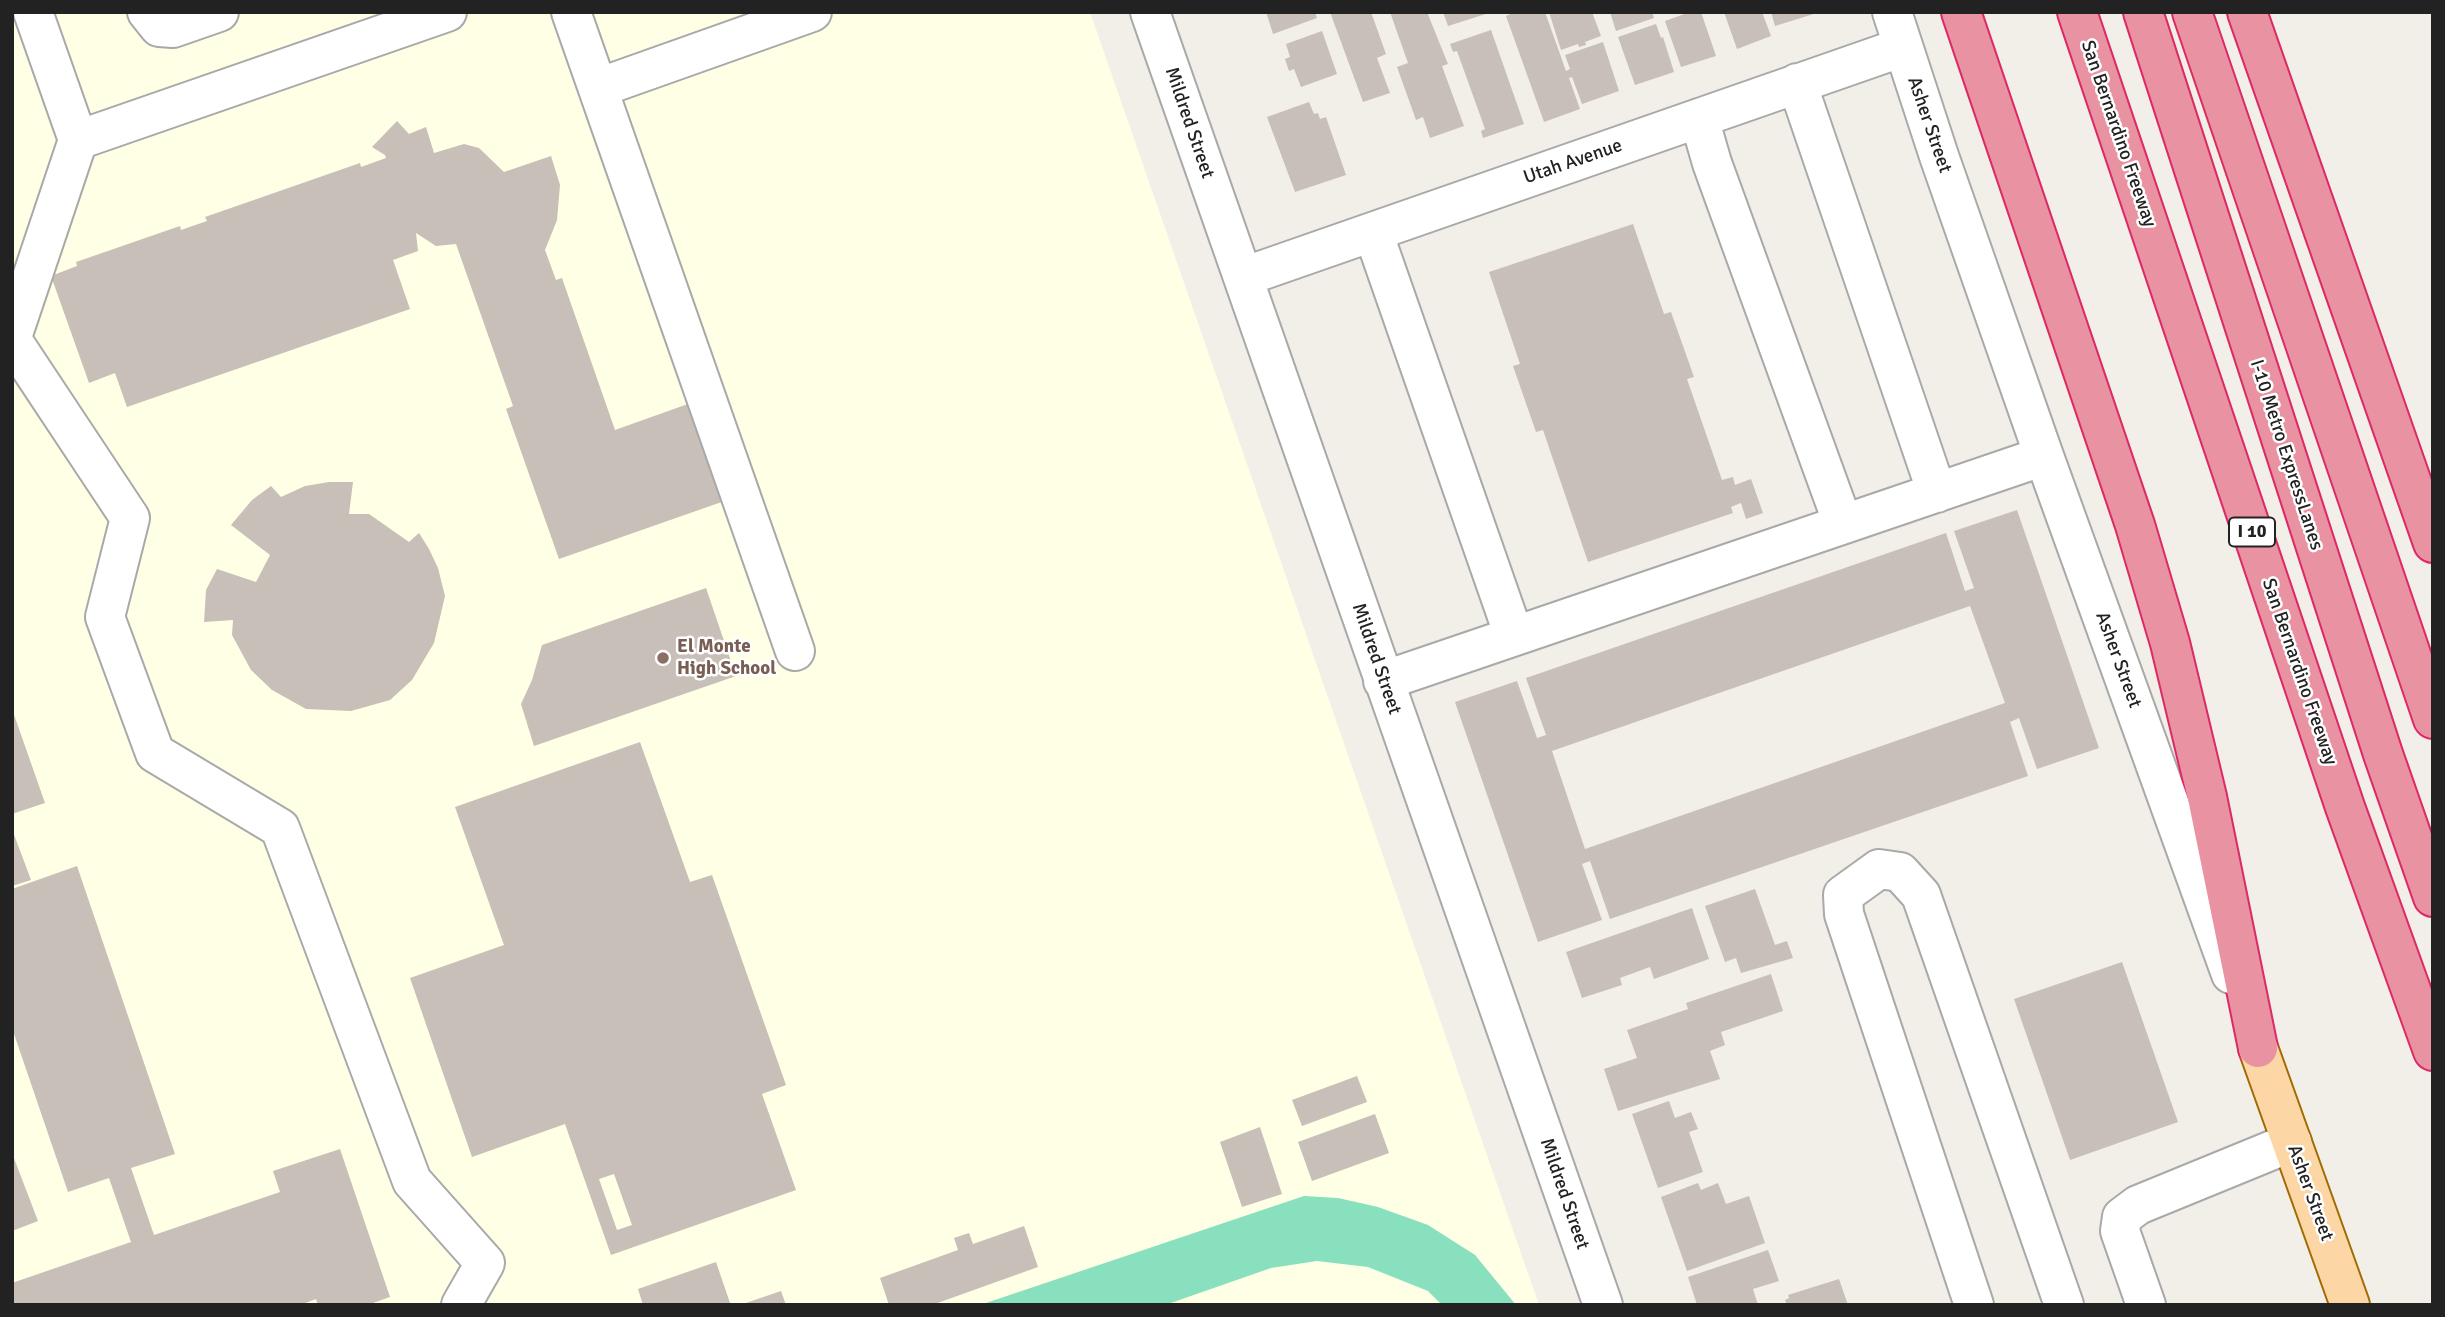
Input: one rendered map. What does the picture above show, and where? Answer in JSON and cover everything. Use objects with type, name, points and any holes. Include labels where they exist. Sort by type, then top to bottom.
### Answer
[{"type":"highway","points":[[1961,12],[2135,525],[2170,643],[2207,797],[2258,1048]]},
{"type":"highway","name":"San Bernardino Freeway","points":[[2077,12],[2345,807],[2433,1051]]},
{"type":"highway","name":"I-10 Metro ExpressLanes","points":[[2143,12],[2379,741],[2433,897]]},
{"type":"highway","points":[[2192,12],[2433,719]]},
{"type":"highway","points":[[2246,12],[2433,543]]},
{"type":"main road","name":"Asher Street","points":[[2258,1048],[2350,1305]]},
{"type":"street","points":[[33,12],[78,140],[12,339],[130,518],[105,617],[155,752],[280,828],[412,1181],[485,1263],[461,1305]]},
{"type":"street","points":[[147,12],[159,27],[173,28],[219,12]]},
{"type":"street","points":[[78,140],[447,12]]},
{"type":"street","points":[[571,12],[795,651]]},
{"type":"street","points":[[598,88],[813,12]]},
{"type":"street","name":"Mildred Street","points":[[1150,12],[1603,1305]]},
{"type":"street","name":"Utah Avenue","points":[[1243,277],[1797,83],[1897,29]]},
{"type":"street","name":"Asher Street","points":[[1897,29],[2044,456],[2258,1048]]},
{"type":"street","points":[[1797,83],[1937,493]]},
{"type":"street","points":[[1699,118],[1712,163],[1843,524]]},
{"type":"street","points":[[1374,232],[1514,636]]},
{"type":"street","points":[[1383,681],[2044,456]]},
{"type":"street","points":[[1975,1305],[1844,914],[1843,895],[1879,869],[1900,872],[1921,895],[2064,1305]]},
{"type":"street","points":[[2146,1305],[2120,1231],[2122,1217],[2138,1205],[2292,1142]]},
{"type":"shaded area","name":"El Monte High School","points":[[12,12],[1090,12],[1539,1305],[12,1305]]},
{"type":"green space","points":[[1304,1196],[1338,1198],[1378,1207],[1428,1225],[1475,1255],[1516,1305],[1442,1305],[1428,1291],[1368,1267],[1317,1261],[1271,1268],[1165,1305],[980,1305]]},
{"type":"building","points":[[1266,12],[1315,12],[1317,18],[1273,34]]},
{"type":"building","points":[[1330,12],[1371,12],[1386,54],[1377,58],[1390,93],[1363,102]]},
{"type":"building","points":[[1390,12],[1427,12],[1448,64],[1442,66],[1464,126],[1430,138],[1423,117],[1416,120],[1397,67],[1408,63]]},
{"type":"building","points":[[1443,12],[1489,12],[1489,13],[1448,26]]},
{"type":"building","points":[[1515,12],[1545,12],[1566,71],[1570,69],[1565,55],[1603,42],[1619,91],[1582,104],[1572,77],[1569,78],[1580,109],[1544,122],[1506,16]]},
{"type":"building","points":[[1549,12],[1592,12],[1601,36],[1585,42],[1586,45],[1579,47],[1578,44],[1561,50]]},
{"type":"building","points":[[1610,12],[1652,12],[1654,18],[1616,31]]},
{"type":"building","points":[[1690,12],[1701,12],[1716,56],[1681,67],[1665,21]]},
{"type":"building","points":[[1724,12],[1762,12],[1771,36],[1737,49]]},
{"type":"building","points":[[1771,12],[1817,12],[1817,13],[1775,26]]},
{"type":"building","points":[[1656,24],[1674,72],[1635,85],[1618,37]]},
{"type":"building","points":[[1491,30],[1524,124],[1483,138],[1481,131],[1485,129],[1457,51],[1453,52],[1450,44]]},
{"type":"building","points":[[1322,31],[1337,74],[1301,87],[1294,69],[1289,71],[1285,59],[1290,57],[1286,44]]},
{"type":"building","points":[[1309,102],[1314,114],[1318,113],[1320,119],[1326,117],[1346,175],[1295,192],[1267,117]]},
{"type":"building","points":[[397,121],[409,134],[426,127],[434,153],[464,144],[479,148],[504,172],[551,156],[560,185],[557,220],[545,250],[556,280],[562,278],[615,430],[699,400],[733,498],[559,559],[506,409],[513,406],[456,244],[436,246],[416,233],[418,251],[393,260],[410,309],[127,407],[115,373],[89,383],[51,276],[77,266],[76,262],[180,226],[181,230],[207,221],[205,217],[360,163],[361,167],[386,158],[372,147]]},
{"type":"building","points":[[1633,224],[1664,314],[1671,312],[1694,377],[1687,379],[1722,480],[1733,477],[1735,485],[1751,479],[1763,513],[1746,519],[1741,503],[1731,507],[1733,513],[1588,562],[1543,430],[1536,432],[1513,366],[1520,364],[1489,272]]},
{"type":"building","points":[[353,482],[349,514],[369,514],[409,542],[419,533],[438,568],[445,596],[434,643],[412,680],[390,700],[351,711],[306,709],[272,690],[251,670],[232,635],[233,620],[204,622],[206,590],[217,569],[256,582],[270,555],[231,525],[252,500],[271,486],[281,497],[305,486]]},
{"type":"building","points":[[2017,510],[2099,748],[2037,769],[2019,718],[2010,722],[2028,776],[1610,919],[1590,861],[1582,864],[1602,920],[1538,942],[1455,702],[1517,681],[1537,738],[1546,735],[1526,678],[1946,533],[1965,591],[1974,588],[1954,531]],"holes":[[[1970,606],[2005,703],[1585,849],[1552,751]]]},
{"type":"building","points":[[706,588],[736,676],[534,746],[521,704],[532,680],[542,645]]},
{"type":"building","points":[[12,709],[45,803],[12,814]]},
{"type":"building","points":[[640,742],[690,882],[712,875],[786,1085],[762,1094],[796,1190],[611,1255],[565,1124],[472,1157],[410,978],[504,945],[455,807]],"holes":[[[614,1174],[632,1225],[617,1230],[599,1179]]]},
{"type":"building","points":[[12,829],[31,880],[12,886]]},
{"type":"building","points":[[77,866],[175,1154],[131,1168],[154,1235],[280,1192],[273,1171],[340,1149],[390,1297],[367,1305],[318,1305],[316,1299],[300,1305],[13,1305],[12,1283],[131,1242],[109,1178],[68,1192],[12,1028],[12,889]]},
{"type":"building","points":[[1755,889],[1775,945],[1787,941],[1793,958],[1741,973],[1736,958],[1725,962],[1705,906]]},
{"type":"building","points":[[1692,908],[1709,959],[1654,979],[1650,967],[1620,978],[1622,985],[1582,998],[1566,952]]},
{"type":"building","points":[[2122,962],[2178,1122],[2070,1160],[2014,999]]},
{"type":"building","points":[[1771,974],[1783,1011],[1721,1032],[1725,1045],[1710,1051],[1720,1079],[1618,1111],[1604,1069],[1637,1058],[1627,1030],[1688,1009],[1686,1003]]},
{"type":"building","points":[[1357,1076],[1367,1102],[1302,1126],[1292,1100]]},
{"type":"building","points":[[1669,1101],[1675,1118],[1691,1112],[1698,1129],[1689,1132],[1703,1172],[1658,1188],[1632,1114]]},
{"type":"building","points":[[1375,1114],[1389,1153],[1312,1181],[1298,1142]]},
{"type":"building","points":[[1260,1127],[1282,1194],[1242,1207],[1220,1142]]},
{"type":"building","points":[[12,1153],[38,1221],[12,1231]]},
{"type":"building","points":[[1698,1183],[1701,1190],[1718,1183],[1726,1204],[1749,1196],[1765,1243],[1687,1271],[1661,1197]]},
{"type":"building","points":[[1024,1226],[1038,1267],[932,1305],[889,1305],[880,1278],[958,1250],[954,1238],[969,1233],[973,1244]]},
{"type":"building","points":[[1768,1250],[1779,1281],[1753,1289],[1758,1305],[1697,1305],[1688,1277]]},
{"type":"building","points":[[716,1262],[730,1303],[643,1305],[638,1289]]},
{"type":"building","points":[[1839,1279],[1848,1305],[1787,1305],[1785,1300],[1789,1298],[1788,1295]]},
{"type":"building","points":[[781,1291],[786,1305],[743,1305],[743,1304]]},
{"type":"place","name":"El Monte High School","points":[[663,658]]}]
